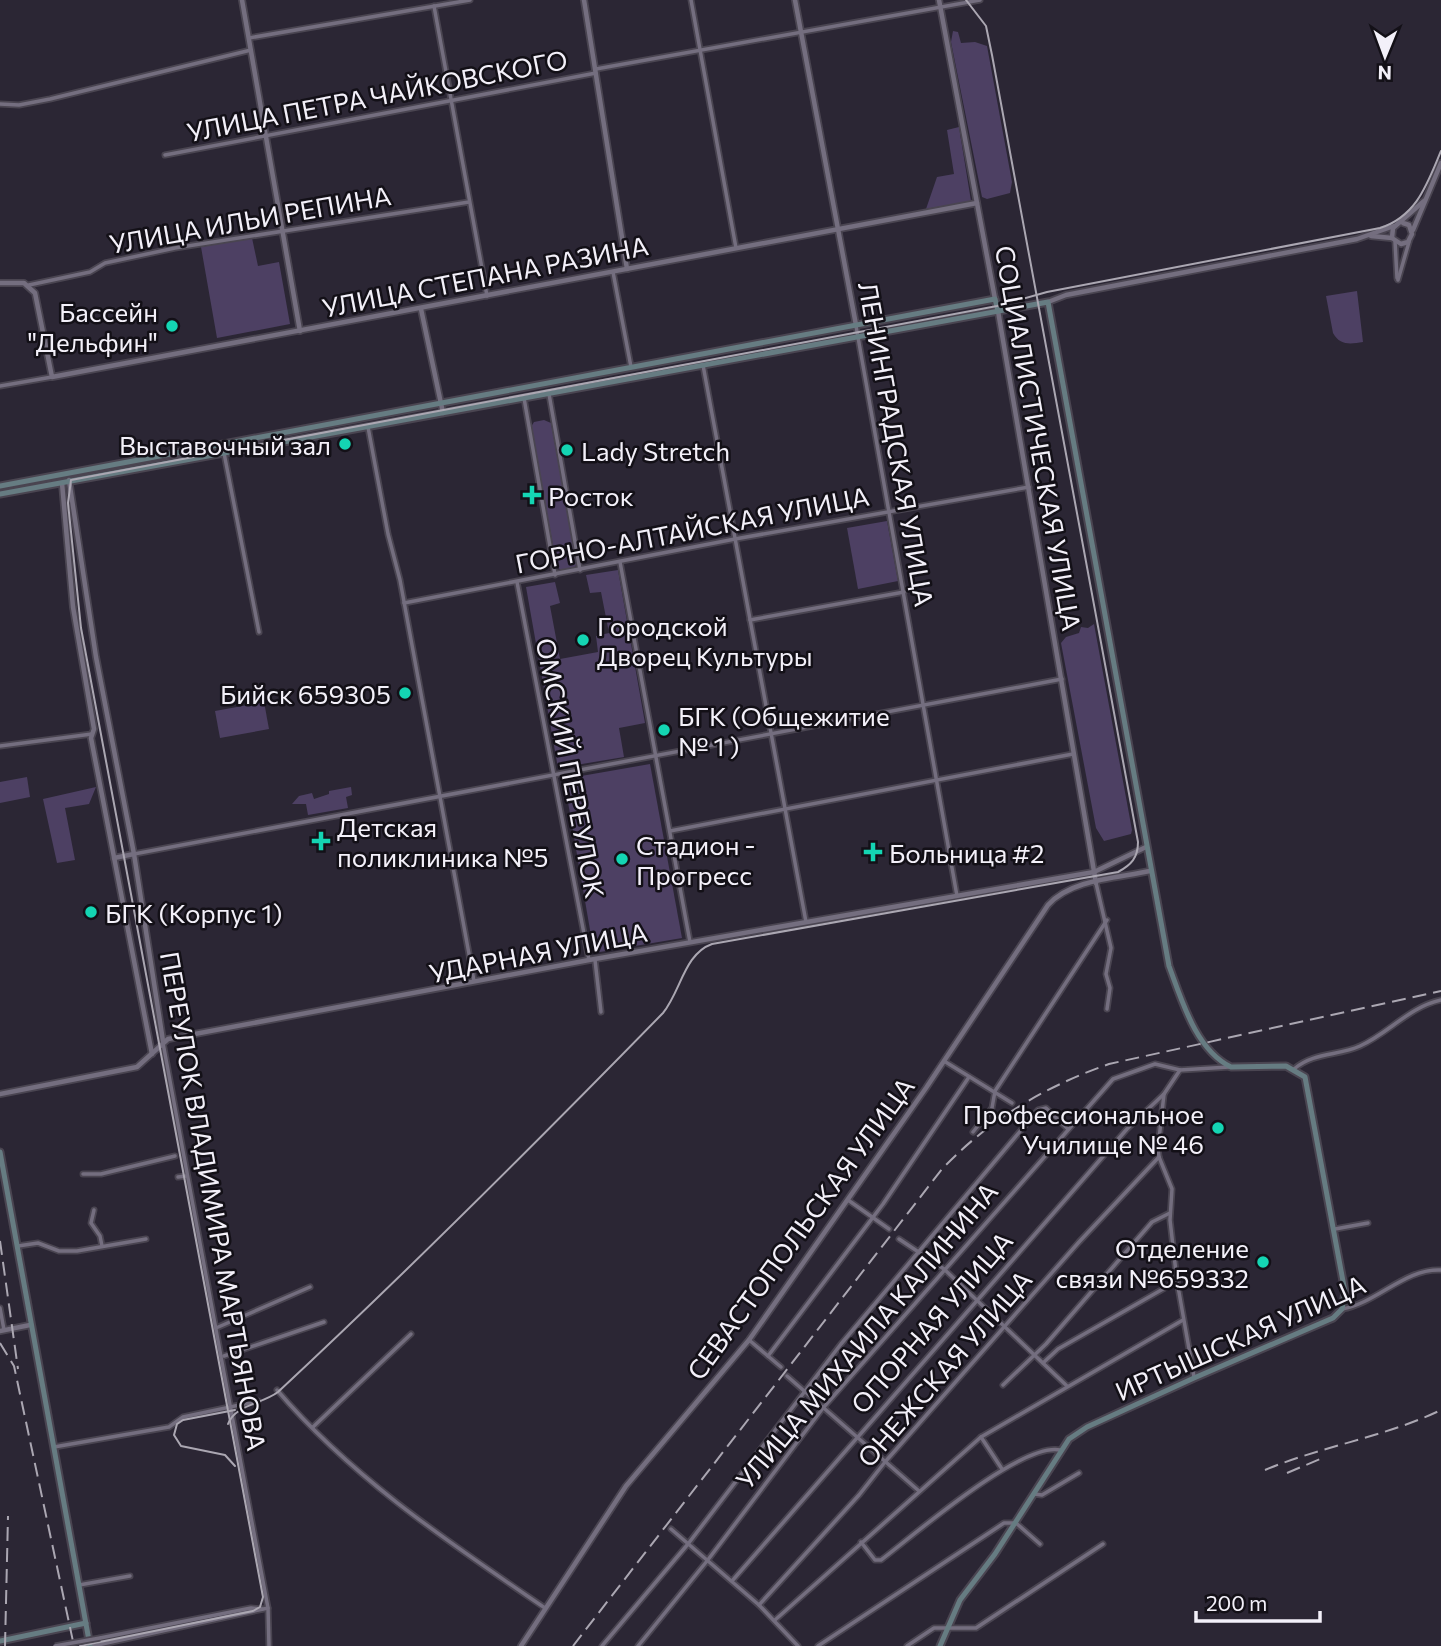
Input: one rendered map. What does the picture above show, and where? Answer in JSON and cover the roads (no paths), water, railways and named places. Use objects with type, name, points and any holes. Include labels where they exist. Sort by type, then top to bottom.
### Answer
[{"type":"main road","name":"СОЦИАЛИСТИЧЕСКАЯ УЛИЦА","points":[[995,299],[998,311]]},
{"type":"main road","points":[[995,299],[1,486],[2,494],[1048,302]]},
{"type":"main road","name":"СОЦИАЛИСТИЧЕСКАЯ УЛИЦА","points":[[1048,302],[1169,966],[1182,1003],[1203,1042],[1231,1067]]},
{"type":"main road","points":[[701,354],[703,365]]},
{"type":"main road","points":[[366,417],[368,427]]},
{"type":"main road","points":[[1231,1067],[1293,1069],[1307,1082],[1345,1286],[1342,1309]]},
{"type":"main road","points":[[0,1152],[52,1448],[91,1646]]},
{"type":"main road","name":"ИРТЫШСКАЯ УЛИЦА","points":[[940,1646],[960,1600],[1016,1522],[1069,1439],[1087,1427],[1194,1378],[1326,1322],[1342,1309]]},
{"type":"main road","points":[[0,1641],[86,1623]]},
{"type":"street","points":[[243,0],[299,331]]},
{"type":"street","points":[[249,38],[470,0]]},
{"type":"street","points":[[584,0],[627,269]]},
{"type":"street","points":[[691,0],[736,248]]},
{"type":"street","name":"ЛЕНИНГРАДСКАЯ УЛИЦА","points":[[795,0],[939,780],[957,896]]},
{"type":"street","name":"УЛИЦА ПЕТРА ЧАЙКОВСКОГО","points":[[165,155],[451,102],[940,3],[980,0]]},
{"type":"street","name":"СОЦИАЛИСТИЧЕСКАЯ УЛИЦА","points":[[940,3],[995,299]]},
{"type":"street","points":[[434,6],[487,296]]},
{"type":"street","points":[[0,104],[38,101],[251,50]]},
{"type":"street","points":[[1394,226],[1398,280],[1412,231],[1441,163]]},
{"type":"street","points":[[1048,302],[1066,295],[1370,236],[1402,222],[1424,201]]},
{"type":"street","name":"УЛИЦА ИЛЬИ РЕПИНА","points":[[0,283],[19,282],[29,285],[90,272],[105,263],[175,248],[469,202]]},
{"type":"street","name":"УЛИЦА СТЕПАНА РАЗИНА","points":[[0,386],[977,203]]},
{"type":"street","points":[[1402,222],[1412,231]]},
{"type":"street","points":[[1370,236],[1394,239],[1401,244],[1410,239]]},
{"type":"street","points":[[613,272],[631,367]]},
{"type":"street","points":[[29,285],[35,293],[52,377]]},
{"type":"street","points":[[421,309],[443,413]]},
{"type":"street","name":"СОЦИАЛИСТИЧЕСКАЯ УЛИЦА","points":[[998,311],[1096,883]]},
{"type":"street","points":[[703,365],[806,922]]},
{"type":"street","points":[[549,394],[580,570]]},
{"type":"street","points":[[524,398],[555,575]]},
{"type":"street","points":[[368,427],[475,983]]},
{"type":"street","points":[[224,453],[259,632]]},
{"type":"street","name":"ПЕРЕУЛОК ВЛАДИМИРА МАРТЬЯНОВА","points":[[69,474],[96,656],[134,855],[186,1176],[215,1328],[223,1356],[268,1608],[269,1646]]},
{"type":"street","points":[[62,483],[67,545],[92,734],[153,1056]]},
{"type":"street","name":"ГОРНО-АЛТАЙСКАЯ УЛИЦА","points":[[404,603],[735,539],[1029,487]]},
{"type":"street","points":[[620,562],[691,943]]},
{"type":"street","name":"ОМСКИЙ ПЕРЕУЛОК","points":[[517,582],[601,1012]]},
{"type":"street","points":[[750,620],[904,592]]},
{"type":"street","points":[[114,858],[1062,679]]},
{"type":"street","points":[[0,746],[92,734]]},
{"type":"street","points":[[670,831],[1075,754]]},
{"type":"street","name":"УДАРНАЯ УЛИЦА","points":[[163,1041],[592,960],[1094,872],[1146,846]]},
{"type":"street","name":"СЕВАСТОПОЛЬСКАЯ УЛИЦА","points":[[521,1646],[626,1486],[749,1340],[1052,900],[1073,887],[1150,871]]},
{"type":"street","points":[[1096,883],[1107,920],[1111,952],[1106,974],[1110,988],[1107,1009]]},
{"type":"street","points":[[973,1132],[992,1108],[995,1091],[1107,920]]},
{"type":"street","points":[[1293,1069],[1312,1058],[1362,1046],[1424,1004],[1441,1000]]},
{"type":"street","points":[[0,1094],[137,1067],[153,1056],[163,1041]]},
{"type":"street","points":[[944,1060],[1012,1103]]},
{"type":"street","name":"УЛИЦА МИХАИЛА КАЛИНИНА","points":[[638,1646],[707,1561],[822,1408],[1117,1076],[1156,1064],[1180,1070]]},
{"type":"street","points":[[1194,1378],[1177,1281],[1170,1213],[1172,1189],[1159,1157],[1164,1094],[1180,1070],[1231,1067]]},
{"type":"street","points":[[768,1356],[872,1217],[969,1077]]},
{"type":"street","name":"ОПОРНАЯ УЛИЦА","points":[[732,1581],[1127,1129],[1164,1094]]},
{"type":"street","points":[[602,1646],[688,1544],[804,1391],[1040,1109],[1046,1108],[1068,1129]]},
{"type":"street","points":[[83,1174],[101,1174],[175,1156]]},
{"type":"street","name":"ОНЕЖСКАЯ УЛИЦА","points":[[760,1605],[1079,1242],[1159,1157]]},
{"type":"street","points":[[178,1177],[186,1176]]},
{"type":"street","points":[[846,1198],[889,1229]]},
{"type":"street","points":[[94,1210],[91,1223],[100,1236],[102,1246]]},
{"type":"street","points":[[1003,1385],[1035,1354],[1152,1223],[1170,1213]]},
{"type":"street","points":[[1335,1229],[1368,1223]]},
{"type":"street","points":[[16,1247],[40,1243],[62,1251],[146,1239]]},
{"type":"street","points":[[899,1239],[944,1269],[1066,1386]]},
{"type":"street","name":"ИРТЫШСКАЯ УЛИЦА","points":[[1342,1309],[1364,1304],[1418,1274],[1441,1270]]},
{"type":"street","points":[[1044,1363],[1058,1349],[1177,1281]]},
{"type":"street","points":[[215,1328],[310,1287]]},
{"type":"street","points":[[0,1307],[2,1331],[30,1325]]},
{"type":"street","points":[[775,1620],[981,1437],[1183,1320]]},
{"type":"street","points":[[223,1356],[324,1322]]},
{"type":"street","points":[[313,1427],[411,1334]]},
{"type":"street","points":[[749,1340],[781,1367]]},
{"type":"street","points":[[787,1376],[919,1491]]},
{"type":"street","points":[[277,1390],[368,1481],[545,1608]]},
{"type":"street","points":[[52,1448],[169,1427],[180,1418],[258,1401]]},
{"type":"street","points":[[981,1437],[1002,1469]]},
{"type":"street","name":"ИРТЫШСКАЯ УЛИЦА","points":[[861,1542],[875,1560],[881,1560],[1002,1469],[1046,1450],[1060,1450]]},
{"type":"street","points":[[1033,1494],[1042,1495],[1079,1474]]},
{"type":"street","points":[[818,1646],[962,1553],[996,1526],[1016,1522],[1040,1544]]},
{"type":"street","points":[[671,1529],[760,1605],[798,1646]]},
{"type":"street","points":[[907,1646],[931,1629],[948,1626],[962,1630],[976,1628],[1103,1544]]},
{"type":"street","points":[[79,1585],[130,1576]]},
{"type":"street","points":[[55,1646],[251,1608],[268,1608]]},
{"type":"street","points":[[91,1646],[254,1613],[262,1609]]},
{"type":"tram line","points":[[228,1424],[243,1409],[278,1392],[521,1157],[663,1013],[689,964],[703,949],[712,944],[1118,872],[1135,857],[1138,842],[992,55],[986,26],[966,0]]},
{"type":"tram line","points":[[80,1646],[253,1611],[260,1607],[263,1597],[81,628],[68,503],[71,480],[997,306],[1047,292],[1380,228],[1393,223],[1412,207],[1425,187],[1441,151]]},
{"type":"tram line","points":[[235,1410],[183,1420],[177,1424],[174,1435],[181,1446],[225,1455],[235,1466]]},
{"type":"railway","points":[[573,1646],[942,1169],[979,1135],[1040,1094],[1109,1064],[1441,991]]},
{"type":"railway","points":[[0,1241],[18,1369]]},
{"type":"railway","points":[[0,1343],[14,1366],[74,1646]]},
{"type":"railway","points":[[1265,1470],[1398,1427],[1441,1410]]},
{"type":"railway","points":[[1287,1473],[1320,1459]]},
{"type":"railway","points":[[5,1646],[8,1516]]},
{"type":"place","name":"Бассейн \"Дельфин\"","points":[[172,326]]},
{"type":"place","name":"Выставочный зал","points":[[345,444]]},
{"type":"place","name":"Lady Stretch","points":[[567,450]]},
{"type":"place","name":"Росток","points":[[532,495]]},
{"type":"place","name":"Городской Дворец Культуры","points":[[583,640]]},
{"type":"place","name":"Бийск 659305","points":[[405,693]]},
{"type":"place","name":"БГК (Общежитие № 1 )","points":[[664,730]]},
{"type":"place","name":"Детская поликлиника №5","points":[[321,841]]},
{"type":"place","name":"Больница #2","points":[[873,852]]},
{"type":"place","name":"Стадион - Прогресс","points":[[622,859]]},
{"type":"place","name":"БГК (Корпус 1)","points":[[91,912]]},
{"type":"place","name":"Профессиональное Училище № 46","points":[[1218,1128]]},
{"type":"place","name":"Отделение связи №659332","points":[[1263,1262]]}]
